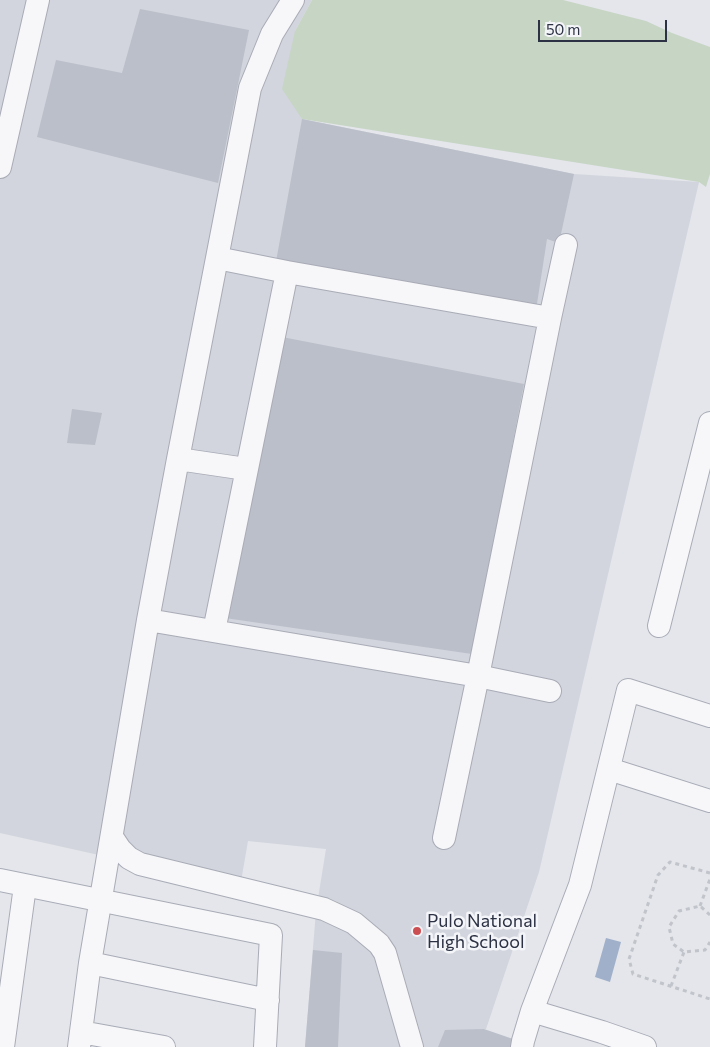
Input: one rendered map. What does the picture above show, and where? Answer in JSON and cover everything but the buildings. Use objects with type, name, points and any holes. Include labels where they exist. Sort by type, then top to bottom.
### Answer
[{"type":"street","points":[[0,167],[38,0]]},
{"type":"street","points":[[164,1047],[80,1039],[90,963],[148,620],[250,88],[272,34],[293,0]]},
{"type":"street","points":[[444,838],[566,245]]},
{"type":"street","points":[[217,258],[550,318]]},
{"type":"street","points":[[214,631],[288,272]]},
{"type":"street","points":[[659,626],[710,423]]},
{"type":"street","points":[[178,459],[246,469]]},
{"type":"street","points":[[148,620],[478,676],[550,691]]},
{"type":"street","points":[[522,1047],[532,1011],[580,885],[628,690],[710,716]]},
{"type":"street","points":[[610,769],[710,801]]},
{"type":"street","points":[[112,836],[120,849],[129,858],[140,864],[324,909],[354,923],[375,940],[384,953],[412,1047]]},
{"type":"street","points":[[0,880],[271,936],[265,1047]]},
{"type":"street","points":[[3,1047],[25,886]]},
{"type":"street","points":[[90,963],[268,1000]]},
{"type":"street","points":[[532,1011],[602,1039],[645,1047]]},
{"type":"path","points":[[710,873],[670,862],[658,875],[629,959],[633,974],[710,1000]]},
{"type":"path","points":[[700,906],[710,879]]},
{"type":"path","points":[[700,906],[710,915]]},
{"type":"path","points":[[700,906],[679,911],[669,927],[673,944],[684,952],[705,950],[710,942]]},
{"type":"path","points":[[671,986],[684,952]]},
{"type":"shaded area","points":[[0,0],[312,0],[295,31],[302,119],[574,174],[699,182],[539,872],[486,1029],[479,1029],[479,1047],[305,1047],[316,911],[326,849],[248,841],[239,893],[108,857],[0,833]]},
{"type":"green space","points":[[312,0],[563,0],[646,21],[710,47],[710,174],[706,187],[699,182],[302,119],[282,89],[295,31]]},
{"type":"water","points":[[606,938],[621,942],[610,982],[595,977]]},
{"type":"place","name":"Pulo National High School","points":[[417,931]]}]
